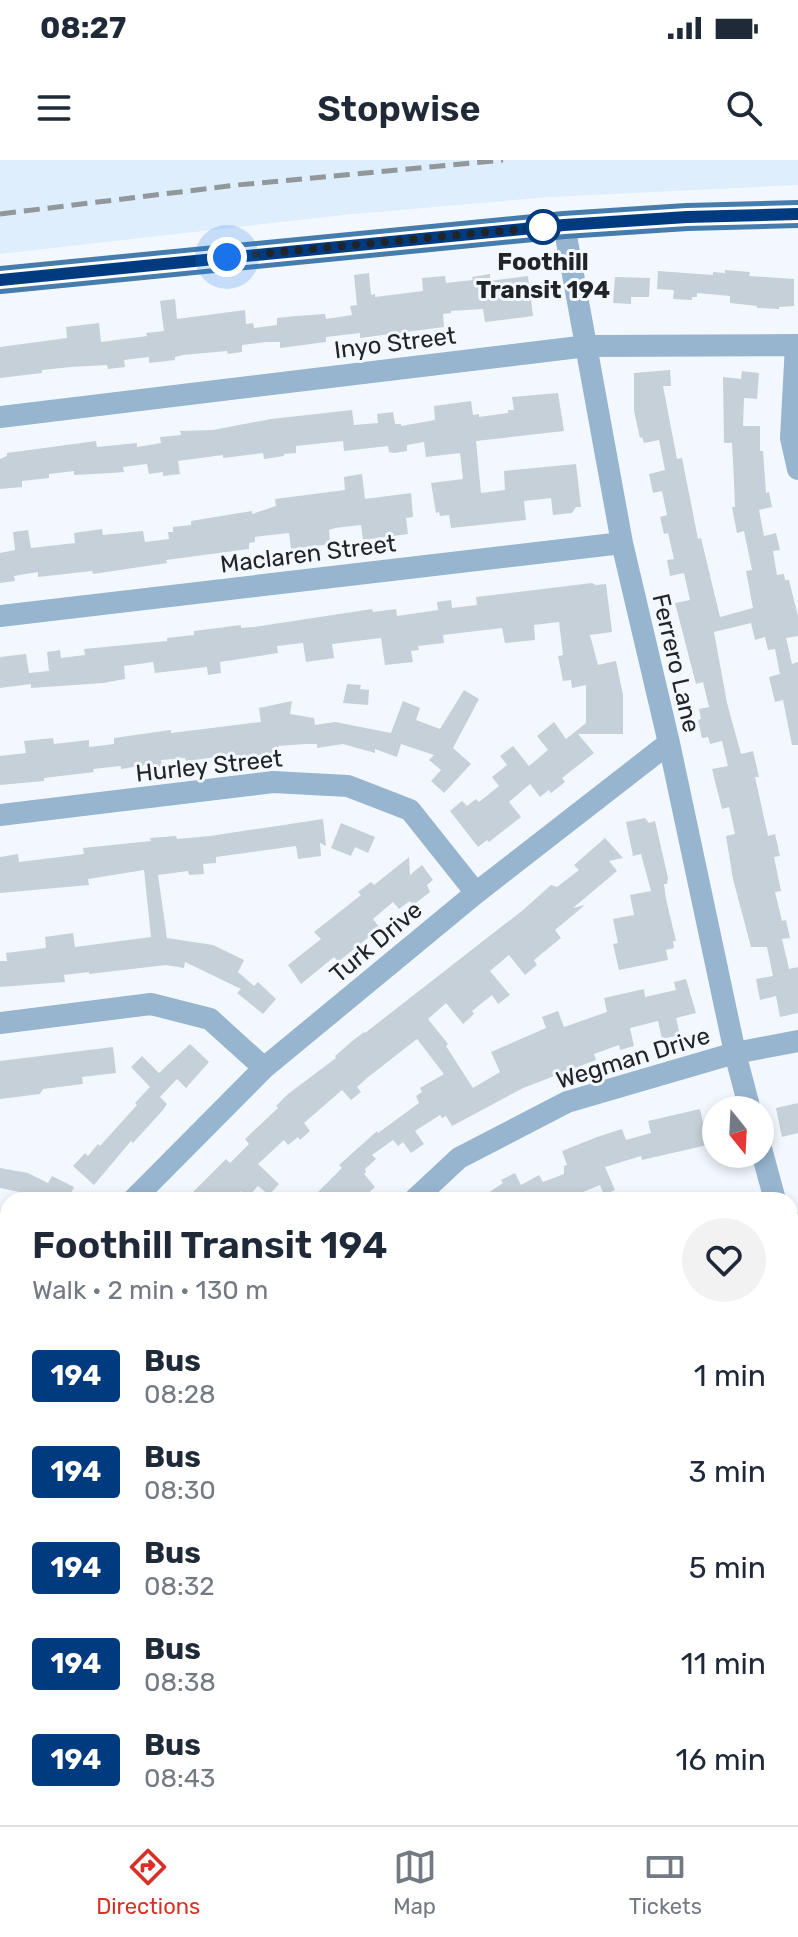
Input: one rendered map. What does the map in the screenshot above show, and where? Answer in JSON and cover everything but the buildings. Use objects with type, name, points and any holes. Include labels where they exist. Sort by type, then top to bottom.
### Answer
[{"type":"main road","points":[[0,280],[564,225],[798,214]]},
{"type":"street","name":"Ferrero Lane","points":[[564,225],[622,543],[746,1096]]},
{"type":"street","name":"Inyo Street","points":[[0,417],[587,346],[797,345]]},
{"type":"street","points":[[797,345],[791,438],[798,469]]},
{"type":"street","name":"Maclaren Street","points":[[0,616],[622,543]]},
{"type":"street","name":"Turk Drive","points":[[141,1192],[264,1068],[476,893],[669,743]]},
{"type":"street","name":"Hurley Street","points":[[0,815],[273,782],[348,786],[410,810],[476,893]]},
{"type":"street","points":[[0,1023],[151,1004],[210,1019],[264,1068]]},
{"type":"street","name":"Wegman Drive","points":[[423,1192],[459,1158],[567,1102],[735,1053],[798,1041]]},
{"type":"street","points":[[766,1168],[773,1192]]},
{"type":"shaded area","points":[[0,160],[798,160],[798,185],[549,197],[343,215],[0,254]]},
{"type":"railway","points":[[0,214],[237,185],[503,160]]},
{"type":"bus line","name":"194","points":[[0,280],[564,225],[798,214]]},
{"type":"place","name":"Foothill Transit 194","points":[[543,227]]},
{"type":"route","points":[[227,257],[543,227]]}]
